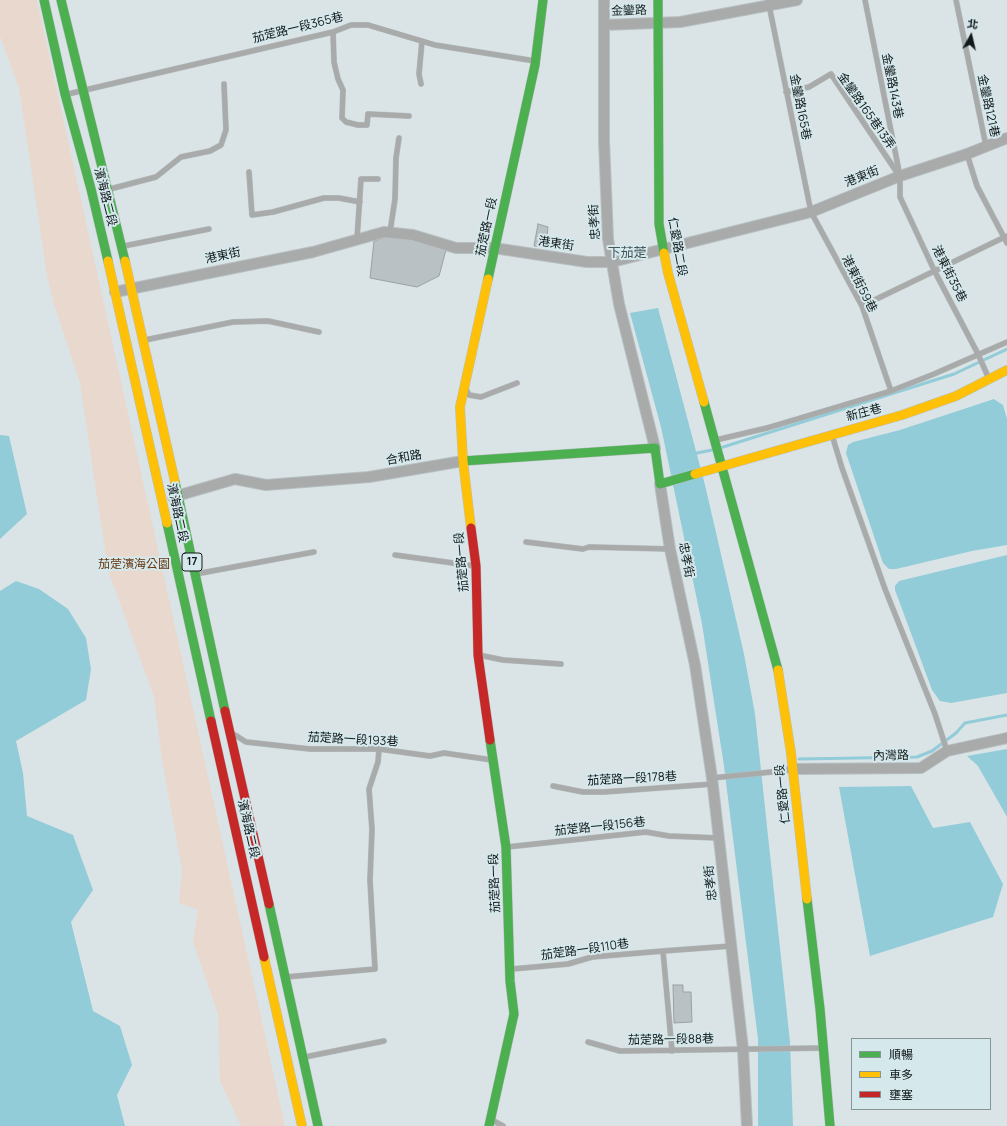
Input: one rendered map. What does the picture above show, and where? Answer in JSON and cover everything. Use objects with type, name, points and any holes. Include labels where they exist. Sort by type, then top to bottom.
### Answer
[{"type":"street","name":"濱海路二段","points":[[44,0],[65,94],[91,189],[115,292],[213,734],[278,979],[302,1057],[318,1126]]},
{"type":"street","name":"濱海路二段","points":[[61,0],[122,246],[229,731],[278,979],[302,1126]]},
{"type":"street","name":"茄萣路一段","points":[[489,1123],[514,1014],[510,969],[506,847],[478,655],[476,566],[463,461],[460,407],[536,61],[543,0]]},
{"type":"street","name":"忠孝街","points":[[604,0],[604,140],[608,239],[618,304],[654,448],[665,483],[670,549],[695,665],[716,779],[720,838],[743,1049],[746,1126]]},
{"type":"street","name":"仁愛路二段","points":[[658,0],[659,224],[668,273],[722,467]]},
{"type":"street","name":"金鑾路","points":[[604,25],[680,22],[768,3],[797,0]]},
{"type":"street","name":"港東街","points":[[115,292],[313,252],[369,235],[390,232],[413,235],[456,248],[494,248],[586,262],[612,262],[811,212],[900,176],[967,154],[1007,138]]},
{"type":"street","name":"新庄巷","points":[[665,483],[909,412],[956,396],[1007,370]]},
{"type":"street","name":"合和路","points":[[161,499],[177,496],[235,478],[257,485],[274,485],[369,477],[463,461],[654,448]]},
{"type":"street","name":"仁愛路一段","points":[[722,467],[779,672],[792,769],[824,1048],[830,1126]]},
{"type":"street","name":"內灣路","points":[[792,769],[921,768],[947,751],[1007,738]]},
{"type":"lane","name":"金鑾路143巷","points":[[865,0],[900,176]]},
{"type":"lane","name":"金鑾路121巷","points":[[956,0],[986,146]]},
{"type":"lane","name":"金鑾路165巷","points":[[768,3],[811,212]]},
{"type":"lane","name":"茄萣路一段365巷","points":[[65,94],[83,92],[333,32],[351,25],[362,24],[422,41],[536,61]]},
{"type":"lane","points":[[333,32],[334,62],[338,79],[343,90],[342,118],[346,122],[358,125],[367,124],[368,114],[409,116]]},
{"type":"lane","points":[[421,84],[419,74],[422,41]]},
{"type":"lane","name":"金鑾路165巷13弄","points":[[786,92],[809,88],[831,74],[900,176]]},
{"type":"lane","points":[[108,190],[156,178],[180,156],[210,151],[221,145],[226,130],[224,84]]},
{"type":"lane","points":[[390,232],[395,199],[396,158],[399,138]]},
{"type":"lane","points":[[862,306],[1006,239],[977,186],[967,154]]},
{"type":"lane","points":[[249,172],[252,215],[273,212],[324,198],[339,198],[360,202]]},
{"type":"lane","name":"港東街35巷","points":[[900,176],[900,197],[989,379]]},
{"type":"lane","points":[[357,239],[361,179],[378,178]]},
{"type":"lane","name":"港東街59巷","points":[[811,212],[862,306],[891,390]]},
{"type":"lane","points":[[122,246],[209,229]]},
{"type":"lane","points":[[142,341],[233,322],[268,321],[319,332]]},
{"type":"lane","points":[[716,443],[891,390],[934,374],[1007,342]]},
{"type":"lane","points":[[464,386],[469,395],[481,397],[518,383]]},
{"type":"lane","points":[[832,434],[842,468],[885,589],[935,714],[947,751]]},
{"type":"lane","points":[[526,542],[583,549],[589,547],[670,549]]},
{"type":"lane","points":[[194,574],[314,552]]},
{"type":"lane","points":[[395,555],[476,566]]},
{"type":"lane","points":[[478,655],[503,660],[561,664]]},
{"type":"lane","points":[[213,734],[229,731]]},
{"type":"lane","name":"茄萣路一段193巷","points":[[229,731],[246,742],[310,749],[379,749],[430,756],[444,753],[494,760]]},
{"type":"lane","points":[[278,979],[375,969],[370,880],[372,829],[369,789],[378,762],[379,749]]},
{"type":"lane","name":"茄萣路一段178巷","points":[[553,786],[583,792],[604,792],[792,769]]},
{"type":"lane","name":"茄萣路一段156巷","points":[[506,847],[646,832],[669,836],[720,838]]},
{"type":"lane","name":"茄萣路一段110巷","points":[[510,969],[568,964],[592,957],[731,946]]},
{"type":"lane","points":[[663,951],[672,1051]]},
{"type":"lane","points":[[302,1057],[384,1042]]},
{"type":"lane","name":"茄萣路一段88巷","points":[[588,1042],[613,1050],[672,1051],[824,1048]]},
{"type":"lane","points":[[489,1123],[503,1126]]},
{"type":"green space","name":"茄萣濱海公園","points":[[0,0],[37,0],[285,1126],[241,1126],[220,1081],[218,1014],[193,942],[198,910],[179,903],[182,870],[162,760],[154,697],[108,570],[80,383],[54,304],[47,276],[19,88],[0,36]]},
{"type":"water","points":[[658,308],[705,485],[744,654],[755,714],[790,1042],[793,1126],[758,1126],[758,1039],[724,766],[702,624],[661,427],[630,313]]},
{"type":"water","points":[[994,399],[1003,405],[1007,419],[1007,545],[972,551],[896,569],[889,569],[883,563],[846,453],[848,445],[853,442],[900,430]]},
{"type":"water","points":[[0,435],[9,436],[27,514],[0,539]]},
{"type":"water","points":[[1007,555],[1007,693],[951,703],[940,701],[932,690],[895,590],[895,586],[899,581]]},
{"type":"water","points":[[16,581],[39,589],[68,609],[86,638],[91,669],[86,700],[16,741],[23,773],[27,816],[73,835],[93,890],[71,922],[93,1011],[120,1026],[132,1065],[117,1095],[125,1126],[0,1126],[0,591]]},
{"type":"water","points":[[1007,749],[1007,817],[978,766],[967,756]]},
{"type":"water","points":[[911,786],[933,828],[970,822],[1003,884],[993,917],[870,956],[839,787]]},
{"type":"building","points":[[538,224],[548,227],[546,247],[534,246]]},
{"type":"building","points":[[396,234],[446,250],[439,276],[417,287],[370,278],[374,241]]},
{"type":"building","points":[[673,985],[683,985],[683,992],[691,992],[692,1022],[674,1023]]},
{"type":"waterway","points":[[720,448],[954,374],[1007,349]]},
{"type":"waterway","points":[[697,453],[712,450]]},
{"type":"waterway","points":[[799,759],[917,757],[932,751],[956,733],[965,723],[1007,715]]},
{"type":"traffic: fast","points":[[44,0],[65,94],[91,189],[108,261]]},
{"type":"traffic: fast","points":[[61,0],[125,261]]},
{"type":"traffic: fast","points":[[488,279],[535,65],[543,0]]},
{"type":"traffic: fast","points":[[658,0],[659,224],[664,253]]},
{"type":"traffic: fast","points":[[704,402],[778,670]]},
{"type":"traffic: fast","points":[[463,461],[655,448],[660,484],[695,474]]},
{"type":"traffic: fast","points":[[175,482],[225,711]]},
{"type":"traffic: fast","points":[[167,523],[211,721]]},
{"type":"traffic: fast","points":[[489,1126],[514,1014],[510,981],[506,847],[490,740]]},
{"type":"traffic: fast","points":[[807,899],[820,1009],[830,1126]]},
{"type":"traffic: fast","points":[[269,904],[318,1126]]},
{"type":"traffic: slow","points":[[664,253],[668,273],[704,402]]},
{"type":"traffic: slow","points":[[108,261],[167,523]]},
{"type":"traffic: slow","points":[[125,261],[175,482]]},
{"type":"traffic: slow","points":[[471,528],[463,461],[460,407],[488,279]]},
{"type":"traffic: slow","points":[[695,474],[902,415],[956,396],[1007,370]]},
{"type":"traffic: slow","points":[[778,670],[791,753],[807,899]]},
{"type":"traffic: slow","points":[[264,957],[302,1126]]},
{"type":"traffic: jam","points":[[471,528],[476,566],[478,655],[490,740]]},
{"type":"traffic: jam","points":[[225,711],[269,904]]},
{"type":"traffic: jam","points":[[211,721],[264,957]]},
{"type":"district","name":"下茄萣","points":[[627,253]]}]
